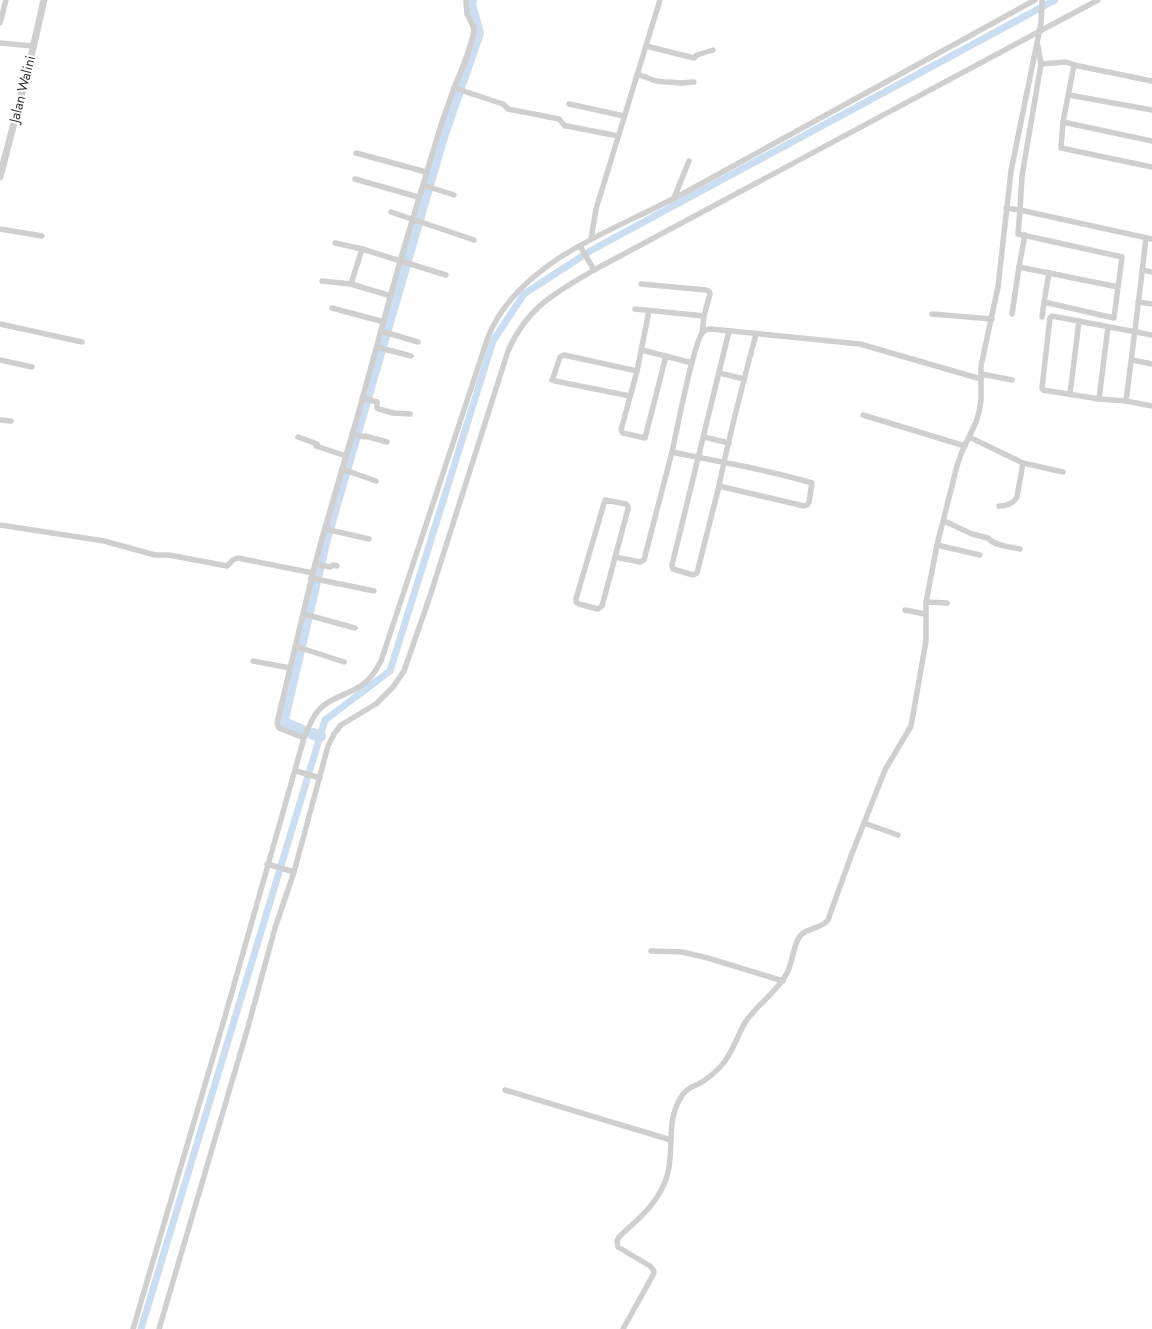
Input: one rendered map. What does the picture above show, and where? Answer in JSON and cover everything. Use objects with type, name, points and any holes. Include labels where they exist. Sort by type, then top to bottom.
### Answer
[{"type":"street","name":"Jalan Walini","points":[[0,177],[44,0]]},
{"type":"street","points":[[304,738],[277,726],[290,668],[298,647],[307,614],[314,577],[344,469],[346,456],[365,399],[384,332],[384,322],[391,296],[416,221],[418,197],[426,186],[426,172],[467,58],[474,32],[473,25],[467,14],[466,0]]},
{"type":"street","points":[[591,239],[600,192],[660,0]]},
{"type":"street","points":[[133,1329],[224,1020],[296,771],[304,738],[314,716],[323,706],[336,697],[362,686],[374,674],[381,661],[492,327],[504,307],[524,285],[558,259],[582,247],[591,239],[674,198],[1035,0]]},
{"type":"street","points":[[623,1329],[654,1271],[650,1266],[618,1247],[617,1241],[619,1237],[651,1206],[661,1192],[668,1175],[671,1127],[675,1108],[686,1090],[711,1076],[724,1062],[746,1021],[783,981],[791,966],[797,941],[801,935],[824,924],[828,920],[885,770],[911,726],[926,641],[926,602],[937,545],[957,466],[979,412],[981,400],[981,376],[998,288],[1006,208],[1017,140],[1041,23],[1042,0]]},
{"type":"street","points":[[159,1329],[248,1027],[317,777],[328,746],[334,734],[341,725],[376,704],[393,687],[404,671],[508,351],[513,340],[535,309],[554,294],[593,268],[1098,0]]},
{"type":"street","points":[[0,22],[4,3]]},
{"type":"street","points":[[0,43],[33,46]]},
{"type":"street","points":[[1037,43],[1042,64],[1022,176],[1018,234],[1122,257],[1114,318],[1044,302]]},
{"type":"street","points":[[646,46],[694,58],[713,50]]},
{"type":"street","points":[[1042,64],[1066,62],[1074,65],[1152,81]]},
{"type":"street","points":[[1074,65],[1063,122],[1061,148],[1152,167]]},
{"type":"street","points":[[637,74],[656,81],[681,83],[694,82]]},
{"type":"street","points":[[455,89],[503,104],[508,109],[559,119],[565,126],[618,136]]},
{"type":"street","points":[[1069,95],[1152,110]]},
{"type":"street","points":[[569,104],[624,116]]},
{"type":"street","points":[[1063,122],[1152,141]]},
{"type":"street","points":[[356,153],[426,172]]},
{"type":"street","points":[[674,198],[689,161]]},
{"type":"street","points":[[355,179],[418,197]]},
{"type":"street","points":[[426,186],[454,195]]},
{"type":"street","points":[[1006,208],[1152,239]]},
{"type":"street","points":[[390,212],[474,240]]},
{"type":"street","points":[[0,229],[42,236]]},
{"type":"street","points":[[1012,314],[1025,235]]},
{"type":"street","points":[[1126,401],[1146,238]]},
{"type":"street","points":[[335,243],[362,249],[446,275]]},
{"type":"street","points":[[582,247],[593,268]]},
{"type":"street","points":[[351,284],[362,249]]},
{"type":"street","points":[[1019,267],[1118,287]]},
{"type":"street","points":[[1142,270],[1152,272]]},
{"type":"street","points":[[1042,317],[1049,273]]},
{"type":"street","points":[[322,281],[351,284],[391,296]]},
{"type":"street","points":[[615,557],[640,562],[644,560],[672,452],[692,362],[702,332],[704,316],[710,294],[709,291],[706,290],[641,284]]},
{"type":"street","points":[[1138,302],[1152,304]]},
{"type":"street","points":[[332,308],[384,322]]},
{"type":"street","points":[[635,309],[704,316]]},
{"type":"street","points":[[649,311],[642,350],[622,432],[645,438],[666,356]]},
{"type":"street","points":[[932,314],[992,319]]},
{"type":"street","points":[[1152,335],[1052,316],[1050,318],[1042,389],[1099,400],[1126,401],[1152,406]]},
{"type":"street","points":[[1070,394],[1079,321]]},
{"type":"street","points":[[0,324],[82,342]]},
{"type":"street","points":[[1099,400],[1108,326]]},
{"type":"street","points":[[702,332],[711,328],[860,344],[981,376],[1012,380]]},
{"type":"street","points":[[729,331],[672,565],[673,569],[693,575],[697,573],[756,334]]},
{"type":"street","points":[[384,332],[418,342]]},
{"type":"street","points":[[379,347],[411,356]]},
{"type":"street","points":[[642,350],[692,362]]},
{"type":"street","points":[[630,396],[552,380],[560,357],[564,355],[637,370]]},
{"type":"street","points":[[0,360],[32,367]]},
{"type":"street","points":[[1132,360],[1152,364]]},
{"type":"street","points":[[719,373],[744,379]]},
{"type":"street","points":[[365,399],[377,402],[377,408],[379,409],[393,413],[410,414]]},
{"type":"street","points":[[863,415],[965,446]]},
{"type":"street","points":[[0,420],[11,421]]},
{"type":"street","points":[[354,434],[386,442]]},
{"type":"street","points":[[298,437],[317,444],[316,446],[346,456]]},
{"type":"street","points":[[704,437],[729,443]]},
{"type":"street","points":[[969,437],[1023,463],[1063,472]]},
{"type":"street","points":[[672,452],[749,466],[812,483],[809,502],[804,506],[719,486]]},
{"type":"street","points":[[999,506],[1008,505],[1017,497],[1023,463]]},
{"type":"street","points":[[344,469],[376,481]]},
{"type":"street","points":[[605,500],[626,504],[628,506],[615,557],[602,606],[600,608],[579,604],[576,602],[605,500]]},
{"type":"street","points":[[944,521],[972,534],[988,538],[990,541],[1020,549]]},
{"type":"street","points":[[0,525],[104,541],[155,555],[174,555],[219,565],[227,566],[233,560],[238,558],[374,591]]},
{"type":"street","points":[[327,530],[369,539]]},
{"type":"street","points":[[937,545],[980,555]]},
{"type":"street","points":[[318,565],[330,567],[333,565],[338,566]]},
{"type":"street","points":[[926,602],[947,603]]},
{"type":"street","points":[[905,610],[925,614]]},
{"type":"street","points":[[307,614],[356,628]]},
{"type":"street","points":[[298,647],[344,662]]},
{"type":"street","points":[[253,661],[290,668]]},
{"type":"street","points":[[296,771],[317,777]]},
{"type":"street","points":[[864,823],[898,835]]},
{"type":"street","points":[[268,864],[292,871]]},
{"type":"street","points":[[651,951],[682,952],[783,981]]},
{"type":"street","points":[[505,1090],[671,1140]]},
{"type":"waterway","points":[[301,730],[286,724],[283,719],[325,539],[442,137],[478,33],[470,5],[471,0]]},
{"type":"waterway","points":[[141,1329],[325,720],[390,671],[493,341],[524,294],[590,251],[1055,0]]},
{"type":"waterway","points":[[313,734],[320,736]]}]
